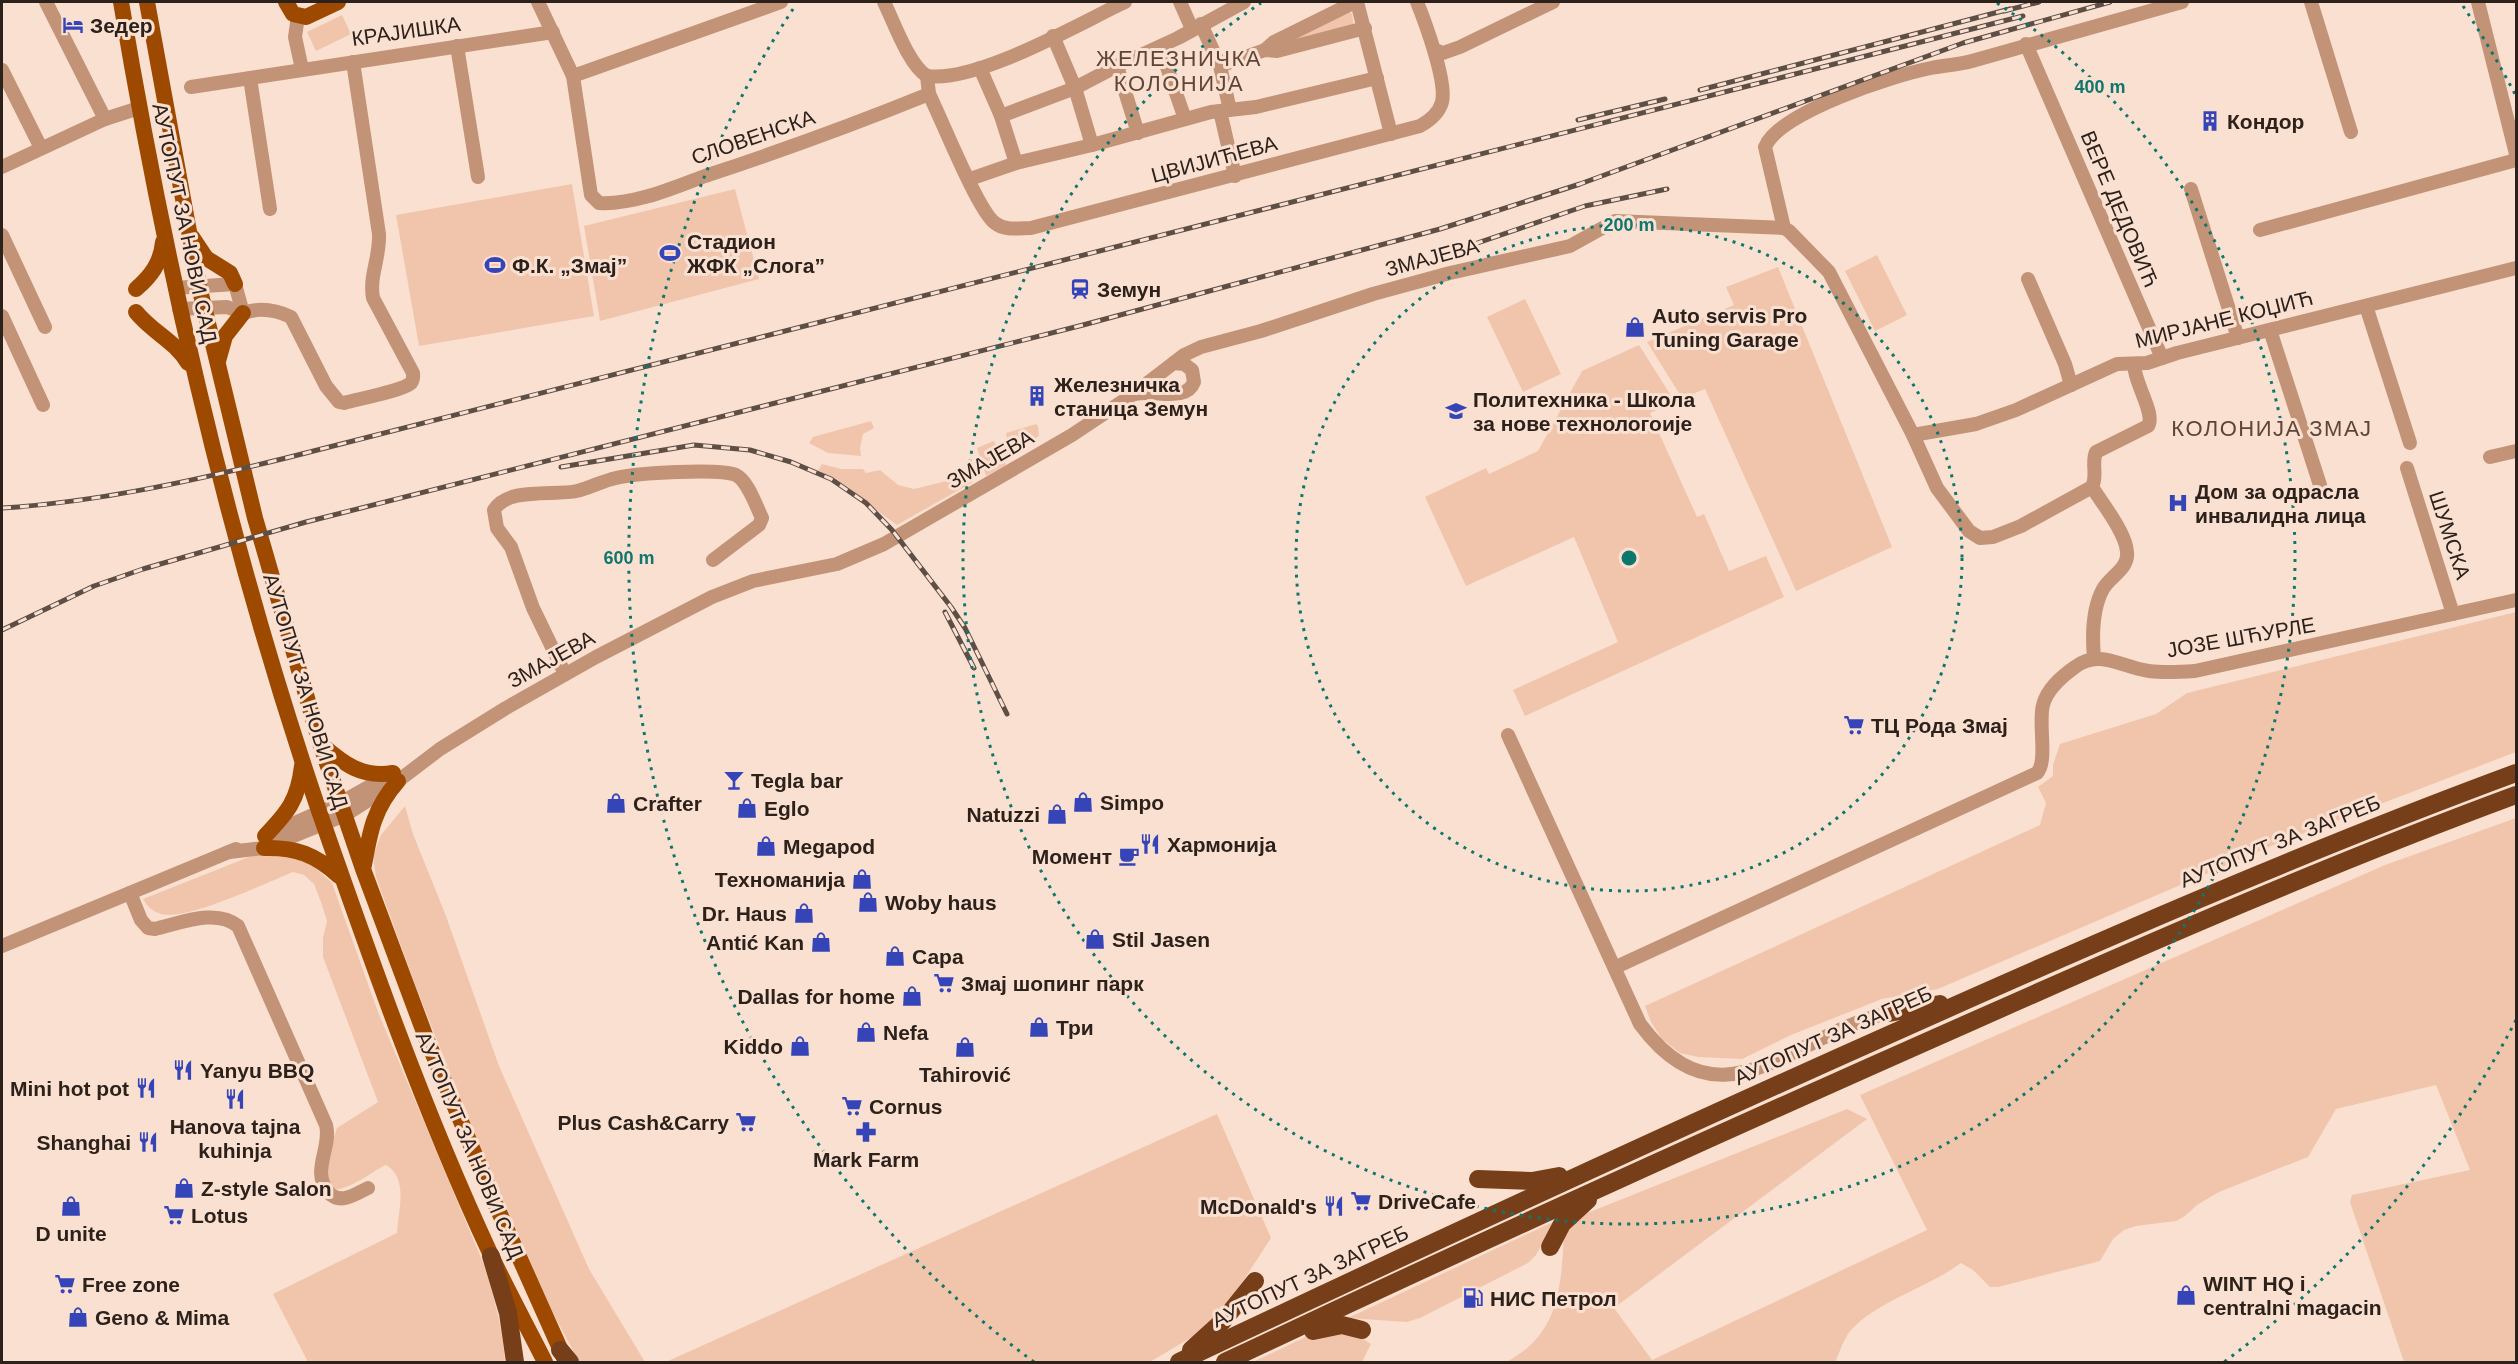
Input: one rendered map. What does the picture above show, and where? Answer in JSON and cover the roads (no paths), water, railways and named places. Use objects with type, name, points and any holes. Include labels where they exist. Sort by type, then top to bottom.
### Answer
[{"type":"highway","name":"АУТОПУТ ЗА ЗАГРЕБ","points":[[1178,1362],[1590,1169],[1971,998],[2290,860],[2517,773]]},
{"type":"highway","name":"АУТОПУТ ЗА ЗАГРЕБ","points":[[1225,1362],[1611,1182],[2137,947],[2319,871],[2517,795]]},
{"type":"highway","points":[[1888,1013],[1971,998]]},
{"type":"highway","points":[[1478,1179],[1532,1181],[1590,1169]]},
{"type":"highway","points":[[1550,1247],[1558,1230],[1570,1216],[1611,1182]]},
{"type":"highway","points":[[491,1256],[508,1313],[515,1362]]},
{"type":"highway","points":[[1178,1362],[1223,1321],[1254,1281]]},
{"type":"highway","points":[[1279,1337],[1334,1325],[1362,1330]]},
{"type":"main road","name":"АУТОПУТ ЗА НОВИ САД","points":[[121,2],[164,236],[193,370],[235,533],[302,759],[341,878],[412,1069],[491,1256],[545,1362]]},
{"type":"main road","name":"АУТОПУТ ЗА НОВИ САД","points":[[147,2],[199,286],[255,518],[320,743],[363,869],[446,1086],[566,1358]]},
{"type":"main road","points":[[286,2],[293,14],[298,16]]},
{"type":"main road","name":"КРАЈИШКА","points":[[298,16],[306,17],[338,2]]},
{"type":"main road","points":[[187,227],[202,253],[219,268],[230,273],[235,284]]},
{"type":"main road","points":[[136,290],[153,273],[158,263],[164,236]]},
{"type":"main road","points":[[136,312],[146,323],[172,342],[193,370]]},
{"type":"main road","points":[[218,364],[218,354],[225,336],[243,312]]},
{"type":"main road","points":[[320,743],[357,771],[395,777],[373,821],[363,869]]},
{"type":"main road","points":[[302,759],[300,784],[294,801],[265,842],[308,853],[325,863],[341,878]]},
{"type":"street","points":[[46,2],[105,119]]},
{"type":"street","points":[[538,2],[573,76],[781,2]]},
{"type":"street","points":[[884,2],[912,60],[927,76],[941,76],[980,68],[1013,56],[1125,2]]},
{"type":"street","points":[[1180,2],[1220,66],[1235,176]]},
{"type":"street","points":[[1002,116],[1075,88],[1160,47],[1244,2]]},
{"type":"street","points":[[1220,66],[1265,50],[1274,42],[1356,2],[1365,28],[1391,134]]},
{"type":"street","points":[[1417,2],[1435,50],[1443,53],[1553,2]]},
{"type":"street","points":[[2134,364],[2135,378],[2150,412],[2151,423],[2144,429],[2096,452],[2094,455],[2095,479],[2092,487],[2020,526],[1993,537],[1980,538],[1970,531],[1946,500],[1829,272],[1784,228],[1765,147],[1773,136],[1786,125],[1822,103],[1893,78],[1930,68],[1969,62],[2026,44],[2182,2]]},
{"type":"street","points":[[2311,2],[2351,132]]},
{"type":"street","points":[[2478,2],[2517,154]]},
{"type":"street","points":[[298,16],[295,37],[302,69]]},
{"type":"street","points":[[1265,50],[1277,51],[1365,28]]},
{"type":"street","name":"КРАЈИШКА","points":[[191,87],[553,32]]},
{"type":"street","points":[[1053,36],[1075,88],[1092,145]]},
{"type":"street","name":"ВЕРЕ ДЕДОВИЋ","points":[[2026,44],[2162,358]]},
{"type":"street","points":[[457,46],[478,177]]},
{"type":"street","points":[[1160,47],[1185,119]]},
{"type":"street","name":"ЦВИЈИЋЕВА","points":[[970,179],[985,212],[997,225],[1012,229],[1031,228],[1420,126],[1437,113],[1443,99],[1435,50]]},
{"type":"street","points":[[179,309],[227,307],[243,312],[259,309],[276,311],[291,317],[326,386],[339,402],[344,403],[401,388],[410,383],[414,374],[374,298],[371,285],[379,255],[380,234],[352,62]]},
{"type":"street","points":[[1117,66],[1138,133]]},
{"type":"street","points":[[980,68],[1002,116],[1016,162]]},
{"type":"street","points":[[2,70],[41,148]]},
{"type":"street","name":"СЛОВЕНСКА","points":[[573,76],[591,195],[599,203],[606,204],[624,202],[672,188],[836,130],[929,94]]},
{"type":"street","points":[[927,76],[929,94],[970,179],[1016,162],[1092,145],[1185,119],[1225,110],[1256,107],[1377,78]]},
{"type":"street","points":[[250,78],[270,209]]},
{"type":"street","points":[[3,163],[105,119],[139,108]]},
{"type":"street","points":[[2260,230],[2517,160]]},
{"type":"street","points":[[2191,189],[2238,338]]},
{"type":"street","name":"ЗМАЈЕВА","points":[[2,946],[229,852],[265,842],[322,819],[565,674],[681,612],[740,586],[837,564],[884,544],[1025,463],[1132,395],[1174,363],[1201,347],[1450,273],[1570,246],[1616,221],[1784,228]]},
{"type":"street","points":[[2,235],[45,327]]},
{"type":"street","name":"МИРЈАНЕ КОЏИЋ","points":[[1913,435],[1976,424],[2016,410],[2117,364],[2148,363],[2517,268]]},
{"type":"street","points":[[2028,279],[2065,364],[2071,385]]},
{"type":"street","points":[[175,288],[235,284],[243,312]]},
{"type":"street","points":[[2366,306],[2410,443]]},
{"type":"street","points":[[2,316],[43,405]]},
{"type":"street","points":[[2270,330],[2320,485]]},
{"type":"street","points":[[1188,367],[1193,355],[1201,347]]},
{"type":"street","points":[[1132,395],[1161,392],[1179,395],[1190,389],[1194,375],[1188,367],[1174,363]]},
{"type":"street","points":[[1160,374],[1157,385],[1161,392]]},
{"type":"street","points":[[2490,457],[2517,451]]},
{"type":"street","name":"ШУМСКА","points":[[2407,468],[2453,614]]},
{"type":"street","points":[[565,674],[539,621],[511,547],[497,528],[494,510],[501,501],[531,494],[575,492],[601,482],[636,475],[715,472],[733,474],[740,478],[762,518],[759,525],[713,560]]},
{"type":"street","points":[[1616,967],[2037,773],[2042,765],[2041,714],[2046,696],[2072,668],[2094,657],[2094,621],[2099,598],[2104,587],[2125,564],[2127,550],[2092,487]]},
{"type":"street","name":"ЈОЗЕ ШЋУРЛЕ","points":[[2094,657],[2148,671],[2195,671],[2517,600]]},
{"type":"street","points":[[1508,735],[1616,967],[1640,1024],[1662,1050],[1678,1063],[1706,1074],[1744,1073],[1758,1069],[1864,1019],[1888,1013]]},
{"type":"street","points":[[130,893],[141,920],[148,928],[155,929],[212,917],[229,919],[238,926],[326,1125],[327,1136],[320,1176],[322,1182],[330,1194],[340,1199],[348,1198],[368,1188]]},
{"type":"railway","points":[[2004,11],[2039,2]]},
{"type":"railway","points":[[2,630],[94,586],[143,569],[306,522],[1083,325],[1440,229],[1580,184],[1963,43],[2110,2]]},
{"type":"railway","points":[[1700,90],[2010,9]]},
{"type":"railway","points":[[2,508],[109,496],[286,458],[2023,16]]},
{"type":"railway","points":[[1578,120],[1665,99]]},
{"type":"railway","points":[[1457,250],[1585,206],[1667,189]]},
{"type":"railway","points":[[561,467],[694,445],[750,450],[791,462],[831,479],[866,503],[892,530],[951,607],[965,628],[1007,714]]},
{"type":"railway","points":[[945,612],[974,668]]},
{"type":"place","name":"Зедер","points":[[73,25]]},
{"type":"place","name":"Кондор","points":[[2210,121]]},
{"type":"place","name":"Стадион ЖФК „Слога”","points":[[670,253]]},
{"type":"place","name":"Ф.К. „Змај”","points":[[495,265]]},
{"type":"place","name":"Земун","points":[[1080,289]]},
{"type":"place","name":"Auto servis Pro Tuning Garage","points":[[1635,327]]},
{"type":"place","name":"Железничка станица Земун","points":[[1037,396]]},
{"type":"place","name":"Политехника - Школа за нове технологоије","points":[[1456,411]]},
{"type":"place","name":"Дом за одрасла инвалидна лица","points":[[2178,503]]},
{"type":"place","name":"ТЦ Рода Змај","points":[[1854,725]]},
{"type":"place","name":"Tegla bar","points":[[734,780]]},
{"type":"place","name":"Simpo","points":[[1083,802]]},
{"type":"place","name":"Crafter","points":[[616,803]]},
{"type":"place","name":"Eglo","points":[[747,808]]},
{"type":"place","name":"Natuzzi","points":[[1057,814]]},
{"type":"place","name":"Хармонија","points":[[1150,844]]},
{"type":"place","name":"Megapod","points":[[766,846]]},
{"type":"place","name":"Момент","points":[[1129,856]]},
{"type":"place","name":"Техноманија","points":[[862,879]]},
{"type":"place","name":"Woby haus","points":[[868,902]]},
{"type":"place","name":"Dr. Haus","points":[[804,913]]},
{"type":"place","name":"Stil Jasen","points":[[1095,939]]},
{"type":"place","name":"Antić Kan","points":[[821,942]]},
{"type":"place","name":"Сара","points":[[895,956]]},
{"type":"place","name":"Змај шопинг парк","points":[[944,983]]},
{"type":"place","name":"Dallas for home","points":[[912,996]]},
{"type":"place","name":"Три","points":[[1039,1027]]},
{"type":"place","name":"Nefa","points":[[866,1032]]},
{"type":"place","name":"Kiddo","points":[[800,1046]]},
{"type":"place","name":"Tahirović","points":[[965,1047]]},
{"type":"place","name":"Yanyu BBQ","points":[[183,1070]]},
{"type":"place","name":"Mini hot pot","points":[[146,1088]]},
{"type":"place","name":"Hanova tajna kuhinja","points":[[235,1099]]},
{"type":"place","name":"Cornus","points":[[852,1106]]},
{"type":"place","name":"Plus Cash&Carry","points":[[746,1122]]},
{"type":"place","name":"Mark Farm","points":[[866,1132]]},
{"type":"place","name":"Shanghai","points":[[148,1142]]},
{"type":"place","name":"Z-style Salon","points":[[184,1188]]},
{"type":"place","name":"DriveCafe","points":[[1361,1201]]},
{"type":"place","name":"D unite","points":[[71,1206]]},
{"type":"place","name":"McDonald's","points":[[1334,1206]]},
{"type":"place","name":"Lotus","points":[[174,1215]]},
{"type":"place","name":"Free zone","points":[[65,1284]]},
{"type":"place","name":"WINT HQ i centralni magacin","points":[[2186,1295]]},
{"type":"place","name":"НИС Петрол","points":[[1473,1298]]},
{"type":"place","name":"Geno & Mima","points":[[78,1317]]},
{"type":"district","name":"ЖЕЛЕЗНИЧКА КОЛОНИЈА","points":[[1179,70]]},
{"type":"district","name":"КОЛОНИЈА ЗМАЈ","points":[[2272,428]]}]
